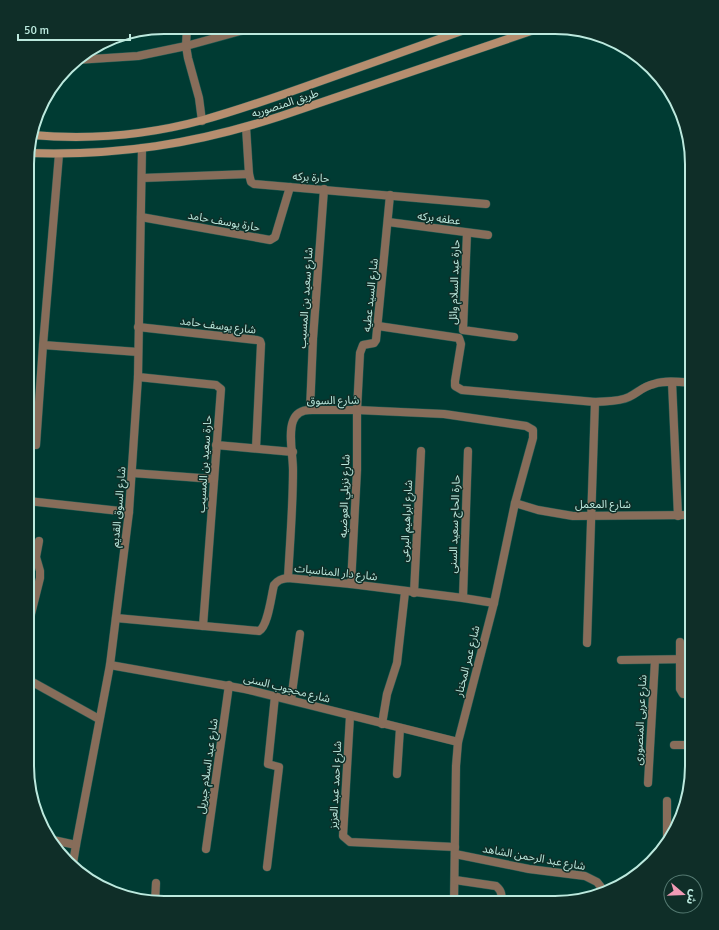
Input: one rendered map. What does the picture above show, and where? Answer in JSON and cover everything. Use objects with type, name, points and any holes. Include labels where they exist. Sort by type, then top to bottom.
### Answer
[{"type":"main road","name":"طريق المنصوريه","points":[[37,136],[70,137],[129,134],[159,130],[202,121],[247,108],[453,34]]},
{"type":"main road","name":"طريق المنصوريه","points":[[35,153],[95,153],[142,148],[208,137],[246,128],[522,34]]},
{"type":"street","points":[[187,34],[186,46],[188,58],[199,98],[202,121]]},
{"type":"street","points":[[87,59],[138,56],[186,46],[230,34]]},
{"type":"street","points":[[142,178],[249,174],[246,128]]},
{"type":"street","name":"شارع السوق القديم","points":[[74,860],[110,665],[129,512],[138,377],[142,148]]},
{"type":"street","points":[[36,445],[59,154]]},
{"type":"street","name":"حارة بركه","points":[[249,174],[251,182],[254,184],[486,204]]},
{"type":"street","name":"حارة يوسف حامد","points":[[141,216],[270,240],[275,237],[290,187]]},
{"type":"street","name":"شارع سعيد بن المسيب","points":[[310,410],[313,339],[324,189]]},
{"type":"street","name":"شارع السيد عطيه","points":[[357,410],[360,353],[362,345],[376,342],[390,195]]},
{"type":"street","name":"عطفه بركه","points":[[388,222],[488,235]]},
{"type":"street","name":"حارة عبد السلام وائل","points":[[467,232],[463,330],[514,337]]},
{"type":"street","points":[[378,326],[459,338],[461,344],[455,386],[462,390],[595,402],[616,401],[630,397],[643,388],[656,383],[685,383]]},
{"type":"street","name":"شارع يوسف حامد","points":[[138,327],[260,341],[256,448]]},
{"type":"street","points":[[43,345],[138,352]]},
{"type":"street","name":"حارة سعيد بن المسيب","points":[[138,377],[218,386],[221,389],[203,626]]},
{"type":"street","points":[[672,382],[678,516]]},
{"type":"street","points":[[588,643],[595,402]]},
{"type":"street","name":"شارع السوق","points":[[288,578],[292,514],[293,452],[291,439],[293,422],[295,416],[299,413],[304,410],[357,410],[444,414],[526,426],[533,430]]},
{"type":"street","name":"شارع نزيلي العوضيه","points":[[351,584],[357,470],[357,410]]},
{"type":"street","name":"شارع عمر المختار","points":[[454,896],[456,766],[458,742],[494,603],[515,502],[533,438],[533,430]]},
{"type":"street","points":[[216,445],[293,452]]},
{"type":"street","name":"شارع ابراهيم البرعى","points":[[414,592],[421,451]]},
{"type":"street","name":"حارة الحاج سعيد السنى","points":[[463,598],[468,451]]},
{"type":"street","points":[[132,474],[214,479]]},
{"type":"street","points":[[34,502],[129,512]]},
{"type":"street","name":"شارع المعمل","points":[[515,502],[538,510],[573,516],[685,516]]},
{"type":"street","points":[[34,602],[40,578],[40,571],[36,557],[39,541]]},
{"type":"street","name":"شارع دار المناسبات","points":[[116,618],[258,631],[263,629],[274,585],[282,578],[351,584],[494,603]]},
{"type":"street","points":[[382,724],[387,694],[397,663],[405,592]]},
{"type":"street","points":[[291,700],[300,634]]},
{"type":"street","points":[[680,642],[680,689],[683,694],[685,694]]},
{"type":"street","points":[[621,660],[685,659]]},
{"type":"street","name":"شارع عربى المنصورى","points":[[648,783],[655,660]]},
{"type":"street","name":"شارع محجوب السنى","points":[[110,665],[229,686],[275,696],[458,742]]},
{"type":"street","points":[[34,683],[99,719]]},
{"type":"street","name":"شارع عبد السلام جبريل","points":[[206,849],[229,686]]},
{"type":"street","points":[[267,867],[279,767],[268,764],[275,696]]},
{"type":"street","name":"شارع احمد عبد العزيز","points":[[350,716],[343,836],[345,839],[350,842],[455,850]]},
{"type":"street","points":[[397,774],[400,728]]},
{"type":"street","points":[[674,746],[685,745]]},
{"type":"street","points":[[667,801],[667,831]]},
{"type":"street","points":[[58,841],[76,845]]},
{"type":"street","name":"شارع عبد الرحمن الشاهد","points":[[455,850],[529,869],[586,876],[597,882],[600,888]]},
{"type":"street","points":[[455,880],[496,886],[500,890],[502,896]]},
{"type":"street","points":[[155,895],[156,883]]}]
